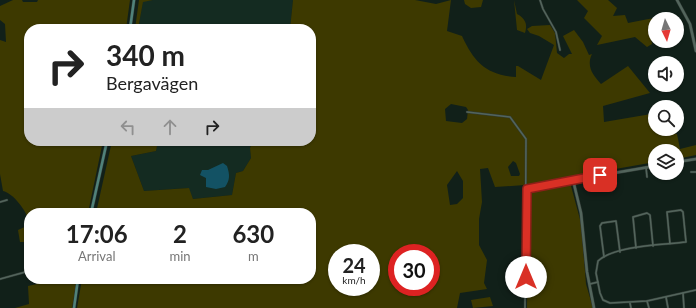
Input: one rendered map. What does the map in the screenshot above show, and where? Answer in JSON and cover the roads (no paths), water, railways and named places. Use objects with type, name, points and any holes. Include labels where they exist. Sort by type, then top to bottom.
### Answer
[{"type":"main road","points":[[131,24],[134,0]]},
{"type":"main road","points":[[92,208],[106,146]]},
{"type":"main road","points":[[74,308],[77,284]]},
{"type":"street","points":[[540,0],[543,9],[556,32],[560,50]]},
{"type":"street","points":[[677,0],[690,24],[696,51]]},
{"type":"street","points":[[467,112],[510,117],[526,139],[527,190],[525,308]]},
{"type":"street","points":[[684,161],[696,159]]},
{"type":"street","points":[[527,190],[531,187],[646,167],[647,177]]},
{"type":"street","points":[[691,172],[696,172]]},
{"type":"street","points":[[614,173],[616,183]]},
{"type":"street","points":[[572,180],[583,226],[589,284],[594,308]]},
{"type":"street","points":[[0,202],[7,200]]},
{"type":"street","points":[[670,244],[666,213],[668,211],[682,211],[686,242],[670,244],[636,248],[620,252],[604,257],[596,265],[602,298],[613,304],[630,303],[647,301],[696,290]]},
{"type":"street","points":[[636,248],[633,217],[647,213],[650,215],[653,246]]},
{"type":"street","points":[[599,221],[601,224],[604,257]]},
{"type":"street","points":[[601,224],[616,221],[620,252]]},
{"type":"street","points":[[0,279],[24,272]]},
{"type":"street","points":[[589,284],[598,282]]},
{"type":"street","points":[[683,293],[684,308]]},
{"type":"street","points":[[666,297],[668,308]]},
{"type":"street","points":[[647,301],[649,308]]},
{"type":"street","points":[[630,303],[631,308]]},
{"type":"street","points":[[613,304],[614,308]]},
{"type":"water","points":[[223,163],[227,166],[229,175],[229,180],[225,187],[216,189],[206,187],[206,178],[200,175],[202,170],[208,170]]}]
